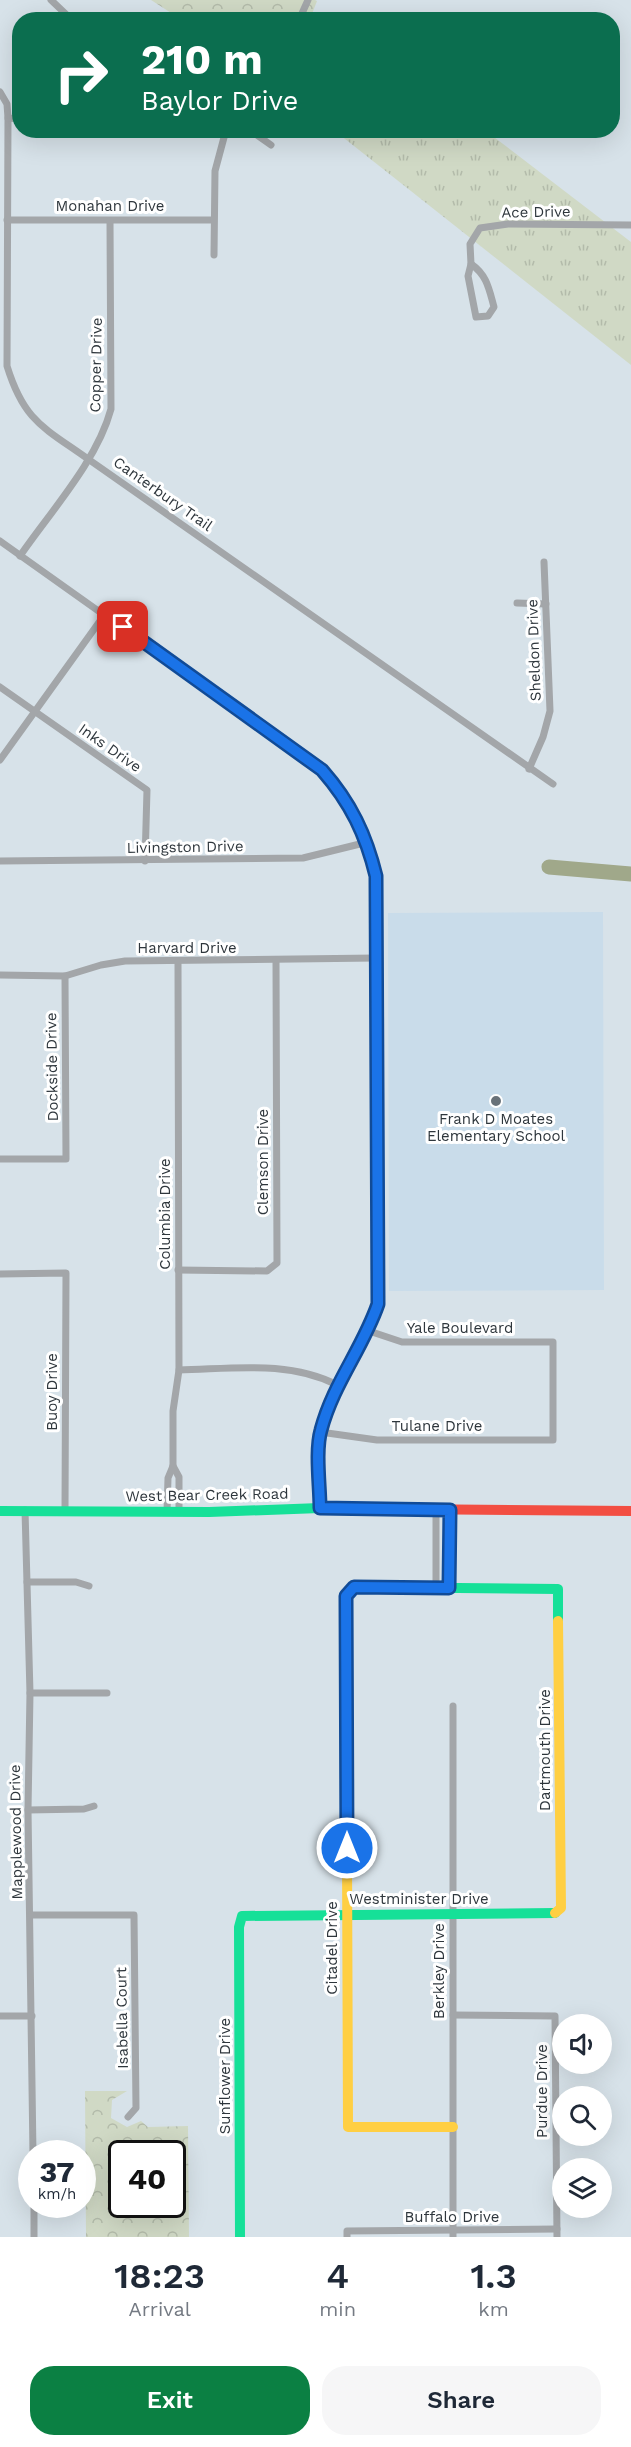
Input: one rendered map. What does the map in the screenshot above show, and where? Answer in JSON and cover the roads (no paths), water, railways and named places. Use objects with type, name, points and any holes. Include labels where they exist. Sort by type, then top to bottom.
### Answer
[{"type":"street","points":[[51,0],[64,12]]},
{"type":"street","name":"Canterbury Trail","points":[[0,92],[7,104],[8,118],[7,220],[3,262],[4,366],[26,411],[44,428],[553,784]]},
{"type":"street","points":[[8,118],[12,118]]},
{"type":"street","points":[[214,255],[215,171],[224,138]]},
{"type":"street","points":[[261,138],[271,145]]},
{"type":"street","name":"Monahan Drive","points":[[7,220],[213,220]]},
{"type":"street","name":"Copper Drive","points":[[20,556],[88,459],[105,431],[111,409],[110,220]]},
{"type":"street","name":"Ace Drive","points":[[471,264],[482,271],[488,285],[494,307],[488,315],[476,317],[468,276],[471,264],[470,244],[480,228],[508,224],[631,225]]},
{"type":"street","points":[[0,541],[322,770],[343,793],[368,842],[376,876],[378,1304],[369,1331],[337,1385],[320,1432],[320,1508]]},
{"type":"street","name":"Sheldon Drive","points":[[529,769],[543,737],[550,711],[544,562]]},
{"type":"street","points":[[517,603],[546,604]]},
{"type":"street","points":[[0,760],[105,614]]},
{"type":"street","name":"Inks Drive","points":[[0,687],[147,790],[145,861]]},
{"type":"street","name":"Livingston Drive","points":[[0,861],[303,858],[368,842]]},
{"type":"street","name":"Harvard Drive","points":[[0,975],[64,976],[101,965],[125,961],[376,958]]},
{"type":"street","name":"Clemson Drive","points":[[178,1270],[267,1271],[277,1263],[276,960]]},
{"type":"street","name":"Columbia Drive","points":[[167,1512],[168,1478],[172,1466],[172,1411],[179,1370],[178,962]]},
{"type":"street","name":"Dockside Drive","points":[[0,1159],[66,1159],[64,976]]},
{"type":"street","name":"Buoy Drive","points":[[0,1274],[66,1274],[65,1510]]},
{"type":"street","name":"Yale Boulevard","points":[[369,1331],[402,1342],[553,1342],[553,1440]]},
{"type":"street","points":[[179,1370],[292,1368],[318,1375],[337,1385]]},
{"type":"street","name":"Tulane Drive","points":[[320,1432],[377,1440],[553,1440]]},
{"type":"street","name":"Columbia Drive","points":[[172,1466],[179,1477],[179,1512]]},
{"type":"street","name":"West Bear Creek Road","points":[[0,1510],[179,1512],[320,1508],[631,1511]]},
{"type":"street","name":"Mapplewood Drive","points":[[25,1510],[30,1693],[28,1810],[33,2140]]},
{"type":"street","points":[[436,1510],[436,1590],[449,1588],[450,1510]]},
{"type":"street","points":[[27,1582],[76,1582],[88,1586]]},
{"type":"street","name":"Citadel Drive","points":[[436,1590],[354,1587],[346,1596],[348,2127],[453,2127]]},
{"type":"street","name":"Dartmouth Drive","points":[[449,1588],[558,1589],[561,1896],[559,1911]]},
{"type":"street","points":[[30,1693],[107,1693]]},
{"type":"street","name":"Berkley Drive","points":[[453,1706],[453,2234]]},
{"type":"street","points":[[28,1810],[84,1809],[94,1806]]},
{"type":"street","name":"Westminister Drive","points":[[242,1916],[250,1914],[554,1914],[559,1911]]},
{"type":"street","name":"Isabella Court","points":[[31,1915],[134,1915],[136,2108],[128,2117]]},
{"type":"street","name":"Sunflower Drive","points":[[240,2237],[239,1927],[242,1916]]},
{"type":"street","name":"Purdue Drive","points":[[453,2015],[555,2016],[557,2233]]},
{"type":"street","points":[[0,2016],[32,2016]]},
{"type":"street","points":[[34,2218],[34,2237]]},
{"type":"street","name":"Buffalo Drive","points":[[347,2234],[557,2233]]},
{"type":"waterway","points":[[549,867],[631,874]]},
{"type":"place","name":"Frank D Moates Elementary School","points":[[496,1101]]}]
